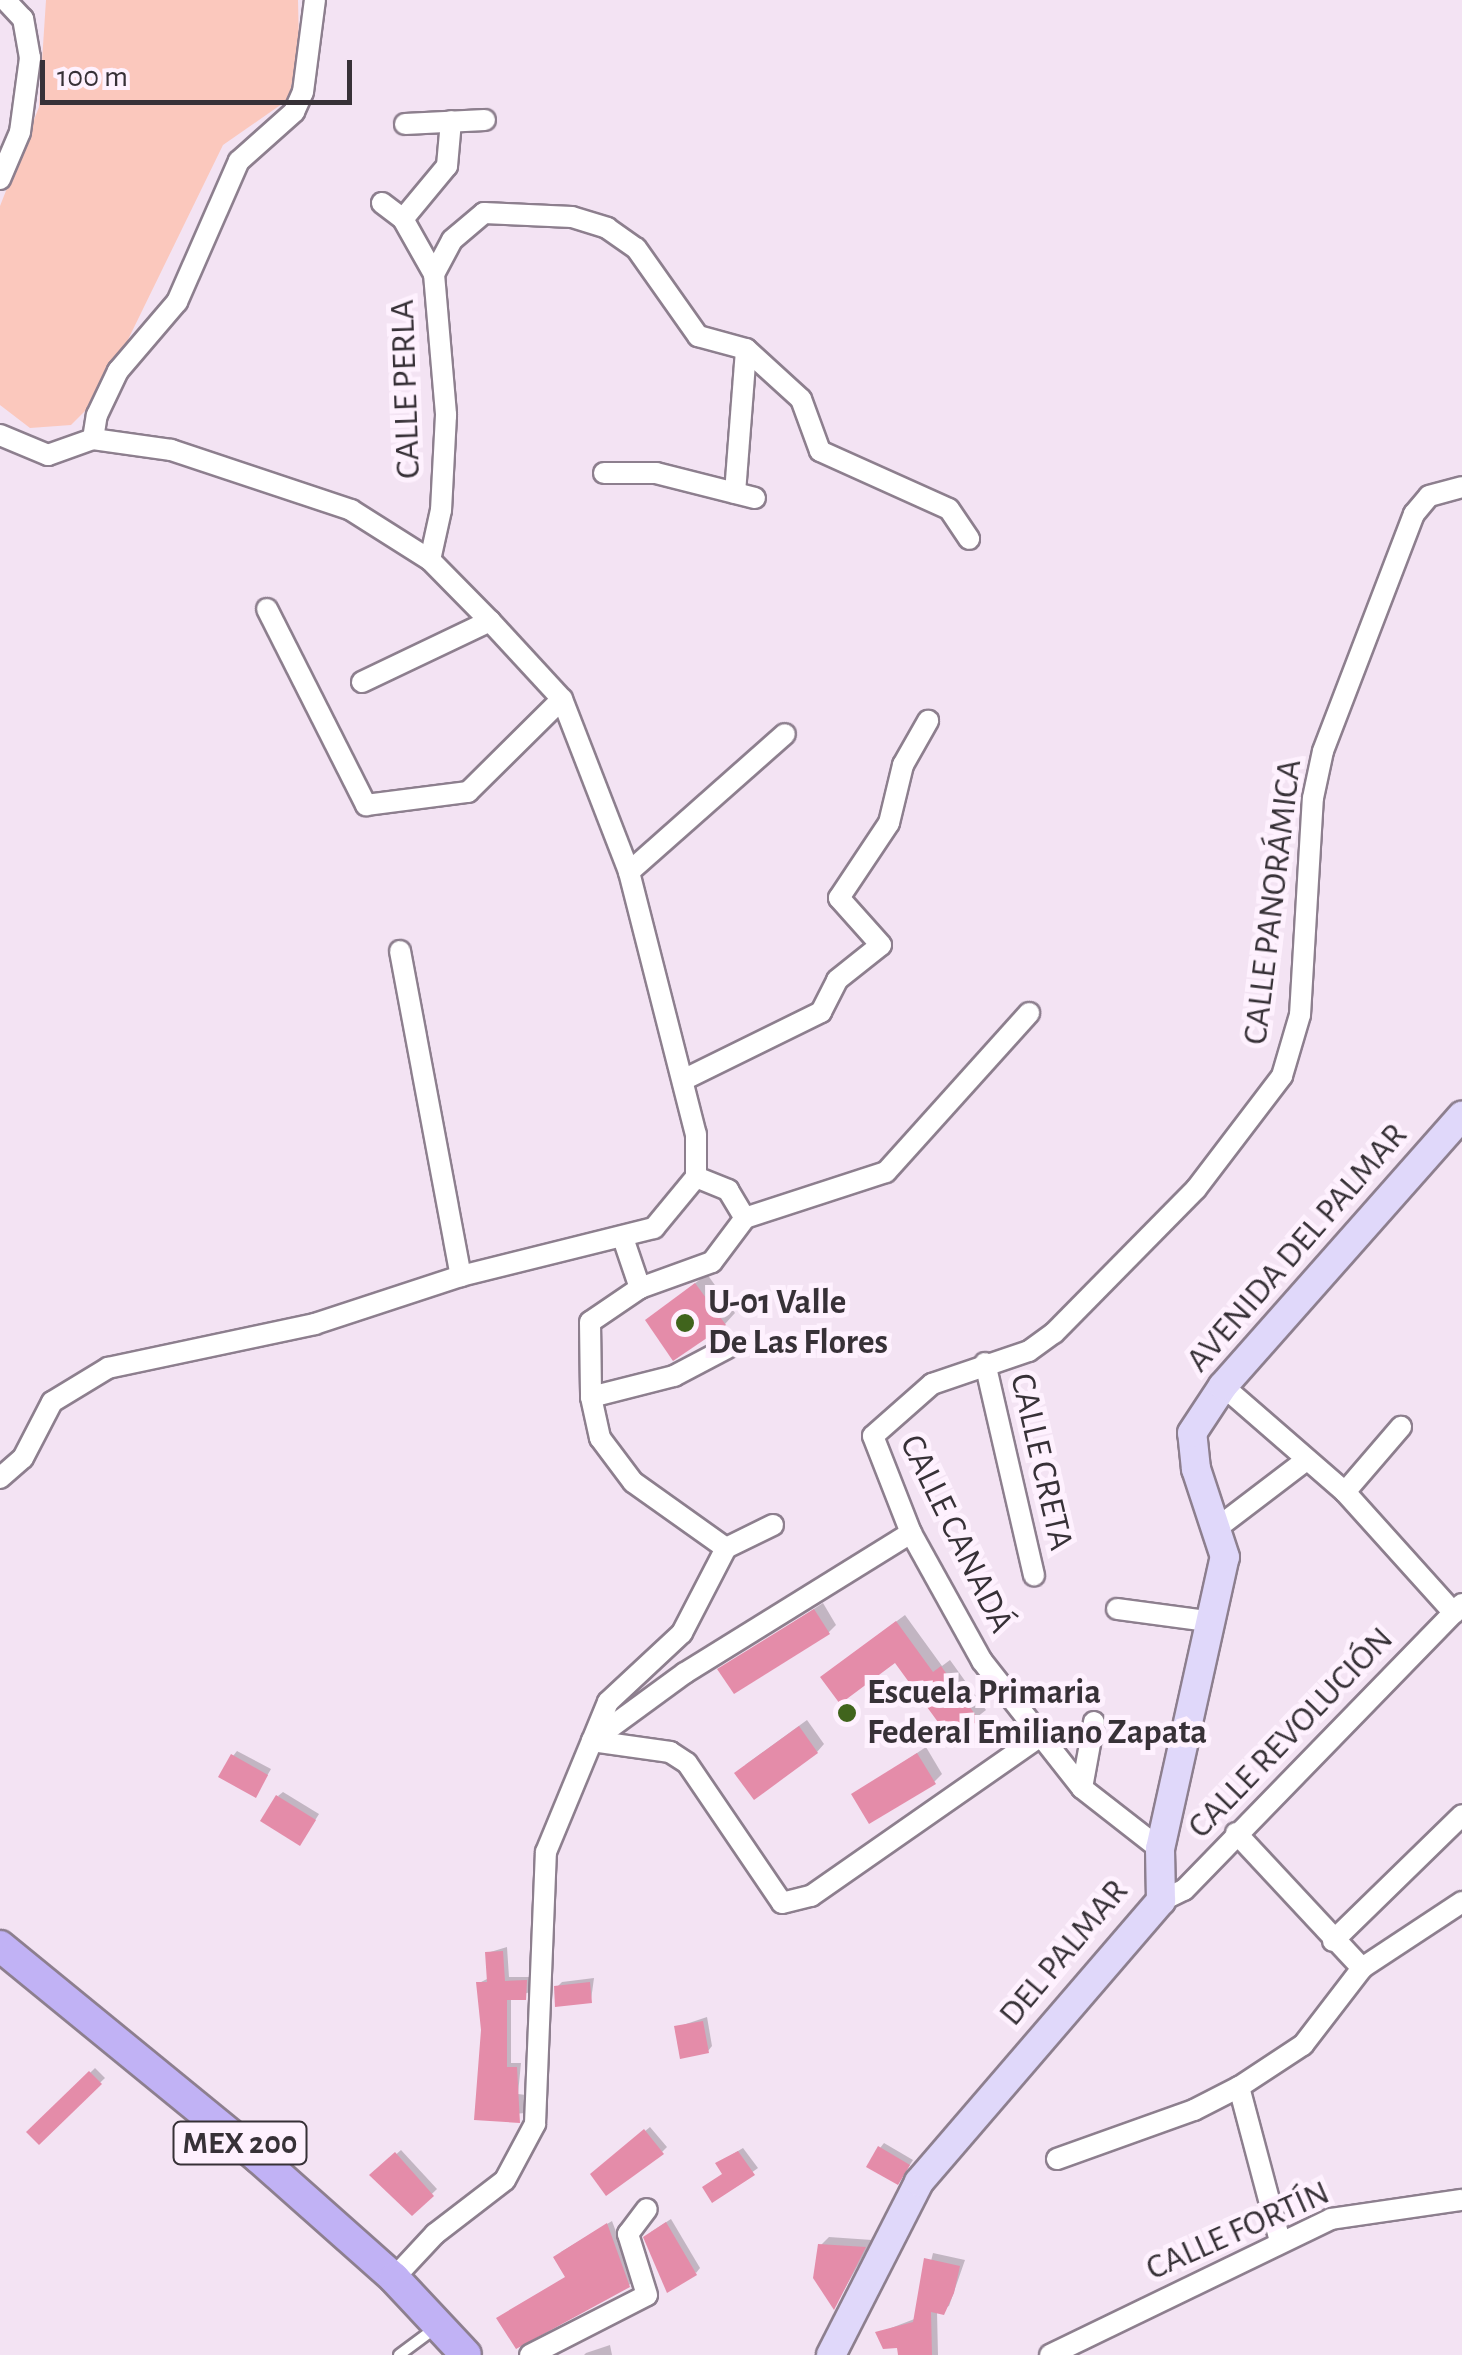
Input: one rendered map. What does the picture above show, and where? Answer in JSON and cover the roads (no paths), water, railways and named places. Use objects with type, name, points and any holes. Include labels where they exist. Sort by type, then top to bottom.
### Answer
[{"type":"main road","name":"MEX 200","points":[[0,1946],[394,2278],[466,2355]]},
{"type":"street","points":[[0,179],[20,132],[30,58],[23,19],[5,0]]},
{"type":"street","points":[[93,439],[97,415],[118,371],[177,302],[239,161],[294,112],[303,92],[314,0]]},
{"type":"street","points":[[404,124],[485,120]]},
{"type":"street","points":[[403,220],[447,166],[451,121]]},
{"type":"street","name":"CALLE PERLA","points":[[382,203],[403,220],[434,274],[446,416],[441,510],[430,560]]},
{"type":"street","name":"CALLE PERLA","points":[[434,274],[452,240],[484,212],[572,217],[607,228],[636,248],[698,336],[746,349]]},
{"type":"street","points":[[604,473],[656,473],[745,496],[746,349]]},
{"type":"street","points":[[746,349],[801,399],[820,451],[949,509],[969,539]]},
{"type":"street","points":[[0,435],[48,455],[93,439],[171,450],[351,510],[430,560],[562,700],[629,872],[696,1134],[696,1178],[654,1228],[461,1276],[315,1324],[108,1368],[52,1402],[23,1458],[0,1478]]},
{"type":"street","name":"CALLE PANORÁMICA","points":[[887,1420],[932,1384],[1029,1351],[1054,1332],[1196,1189],[1282,1076],[1300,1015],[1313,798],[1323,752],[1414,514],[1429,496],[1462,487]]},
{"type":"street","points":[[267,609],[366,805],[468,792],[562,700]]},
{"type":"street","points":[[362,682],[490,621]]},
{"type":"street","points":[[683,1080],[821,1012],[837,980],[880,945],[839,898],[889,823],[903,765],[928,720]]},
{"type":"street","points":[[629,872],[786,734]]},
{"type":"street","points":[[400,951],[461,1276]]},
{"type":"street","points":[[726,1548],[633,1482],[600,1438],[592,1397],[590,1322],[640,1288],[712,1262],[745,1218],[886,1172],[1029,1013]]},
{"type":"street","name":"AVENIDA DEL PALMAR","points":[[1192,1433],[1223,1386],[1462,1116]]},
{"type":"street","points":[[696,1178],[728,1190],[745,1218]]},
{"type":"street","points":[[623,1238],[640,1288]]},
{"type":"street","points":[[592,1397],[674,1376],[727,1348]]},
{"type":"street","name":"CALLE CRETA","points":[[985,1363],[1034,1575]]},
{"type":"street","points":[[1223,1386],[1305,1462],[1345,1492],[1458,1609]]},
{"type":"street","name":"CALLE CANADÁ","points":[[887,1420],[872,1436],[911,1533],[982,1661],[1082,1788],[1160,1850]]},
{"type":"street","points":[[1345,1492],[1401,1428]]},
{"type":"street","name":"DEL PALMAR","points":[[831,2355],[919,2182],[1161,1901],[1160,1850],[1207,1621],[1225,1557],[1196,1469],[1192,1433]]},
{"type":"street","points":[[1217,1528],[1305,1462]]},
{"type":"street","points":[[394,2278],[435,2234],[505,2180],[535,2124],[546,1852],[608,1702],[682,1633],[726,1548],[773,1525]]},
{"type":"street","points":[[592,1741],[685,1673],[911,1533]]},
{"type":"street","points":[[1117,1609],[1207,1621]]},
{"type":"street","name":"CALLE REVOLUCIÓN","points":[[1161,1901],[1184,1890],[1458,1609]]},
{"type":"street","points":[[1082,1788],[1094,1722]]},
{"type":"street","points":[[592,1741],[670,1752],[687,1763],[782,1903],[811,1896],[1039,1737]]},
{"type":"street","points":[[1333,1941],[1462,1815]]},
{"type":"street","points":[[1236,1833],[1362,1968]]},
{"type":"street","points":[[1057,2159],[1194,2110],[1240,2087],[1303,2045],[1362,1968],[1462,1902]]},
{"type":"street","points":[[1240,2087],[1280,2241]]},
{"type":"street","name":"CALLE FORTÍN","points":[[1050,2355],[1331,2219],[1462,2200]]},
{"type":"street","points":[[530,2355],[647,2295],[628,2234],[647,2209]]},
{"type":"lane","points":[[399,2355],[438,2326]]},
{"type":"place","name":"U-01 Valle De Las Flores","points":[[685,1323]]},
{"type":"place","name":"Escuela Primaria Federal Emiliano Zapata","points":[[847,1713]]}]
